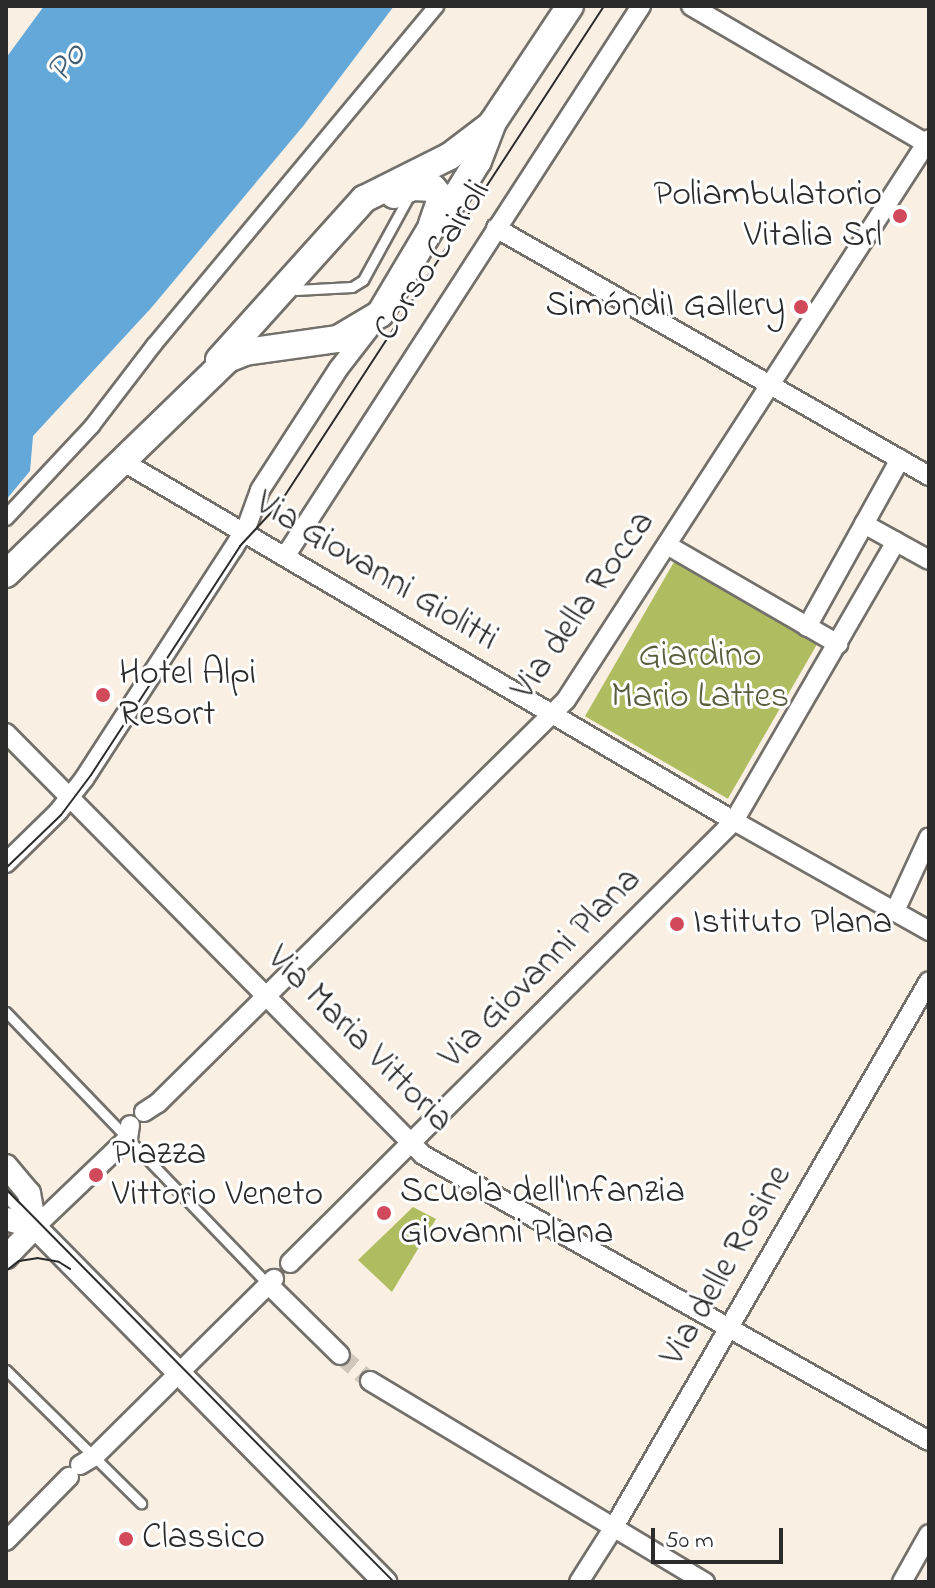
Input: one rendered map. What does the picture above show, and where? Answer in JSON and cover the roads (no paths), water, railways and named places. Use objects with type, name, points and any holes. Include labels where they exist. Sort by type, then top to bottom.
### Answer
[{"type":"main road","name":"Corso Cairoli","points":[[209,374],[228,359],[245,352],[338,339],[380,314],[431,228],[442,219],[478,161],[493,122],[570,6]]},
{"type":"main road","name":"Corso Cairoli","points":[[209,374],[227,349],[364,199],[450,156],[493,122]]},
{"type":"main road","points":[[268,305],[296,290],[321,267],[363,216],[397,193],[413,187],[433,188],[439,195],[431,228]]},
{"type":"main road","points":[[6,574],[209,374]]},
{"type":"street","points":[[6,518],[92,426],[154,345],[436,6]]},
{"type":"street","name":"Corso Cairoli","points":[[286,555],[641,6]]},
{"type":"street","points":[[691,6],[928,142]]},
{"type":"street","name":"Via della Rocca","points":[[134,1125],[552,715],[667,545],[769,383],[928,142]]},
{"type":"street","points":[[496,228],[929,476]]},
{"type":"street","name":"Corso Cairoli","points":[[6,863],[70,796],[244,531],[260,490],[339,368],[380,314]]},
{"type":"street","points":[[807,627],[900,459]]},
{"type":"street","name":"Via Giovanni Giolitti","points":[[122,461],[734,821],[929,931]]},
{"type":"street","points":[[864,524],[929,560]]},
{"type":"street","name":"Via Giovanni Plana","points":[[290,1263],[734,821],[896,542]]},
{"type":"street","points":[[667,545],[838,644]]},
{"type":"street","name":"Via Maria Vittoria","points":[[6,733],[423,1155],[929,1441]]},
{"type":"street","points":[[895,911],[926,858],[929,837]]},
{"type":"street","name":"Via delle Rosine","points":[[579,1582],[614,1527],[929,981]]},
{"type":"street","points":[[6,1257],[134,1125]]},
{"type":"street","points":[[6,1166],[29,1193],[35,1227]]},
{"type":"street","points":[[6,1219],[35,1227],[385,1582]]},
{"type":"street","points":[[6,1541],[271,1281],[340,1355]]},
{"type":"street","points":[[370,1381],[705,1582]]},
{"type":"street","points":[[902,1582],[929,1534]]},
{"type":"street","points":[[352,1549],[368,1582]]},
{"type":"lane","points":[[296,290],[352,287],[363,280],[413,187]]},
{"type":"lane","points":[[6,1012],[134,1125],[271,1281]]},
{"type":"lane","points":[[6,1197],[35,1227]]},
{"type":"lane","points":[[6,1370],[81,1466],[141,1503]]},
{"type":"water","name":"Po","points":[[44,6],[394,6],[304,125],[152,307],[33,436],[30,471],[6,500],[6,58]]},
{"type":"tunnel","points":[[340,1355],[370,1381]]},
{"type":"tram line","points":[[6,868],[61,815],[91,775],[240,546],[280,503],[604,6]]},
{"type":"tram line","points":[[6,1189],[394,1582]]},
{"type":"tram line","points":[[6,1271],[19,1261],[37,1258],[59,1262],[70,1269]]},
{"type":"place","name":"Poliambulatorio Vitalia Srl","points":[[900,216]]},
{"type":"place","name":"SimóndiI Gallery","points":[[801,307]]},
{"type":"place","name":"Hotel Alpi Resort","points":[[103,695]]},
{"type":"place","name":"Istituto Plana","points":[[677,924]]},
{"type":"place","name":"Piazza Vittorio Veneto","points":[[96,1175]]},
{"type":"place","name":"Scuola dell'Infanzia Giovanni Plana","points":[[384,1213]]},
{"type":"place","name":"Classico","points":[[126,1539]]},
{"type":"park label","name":"Giardino Mario Lattes","points":[[700,676]]}]
